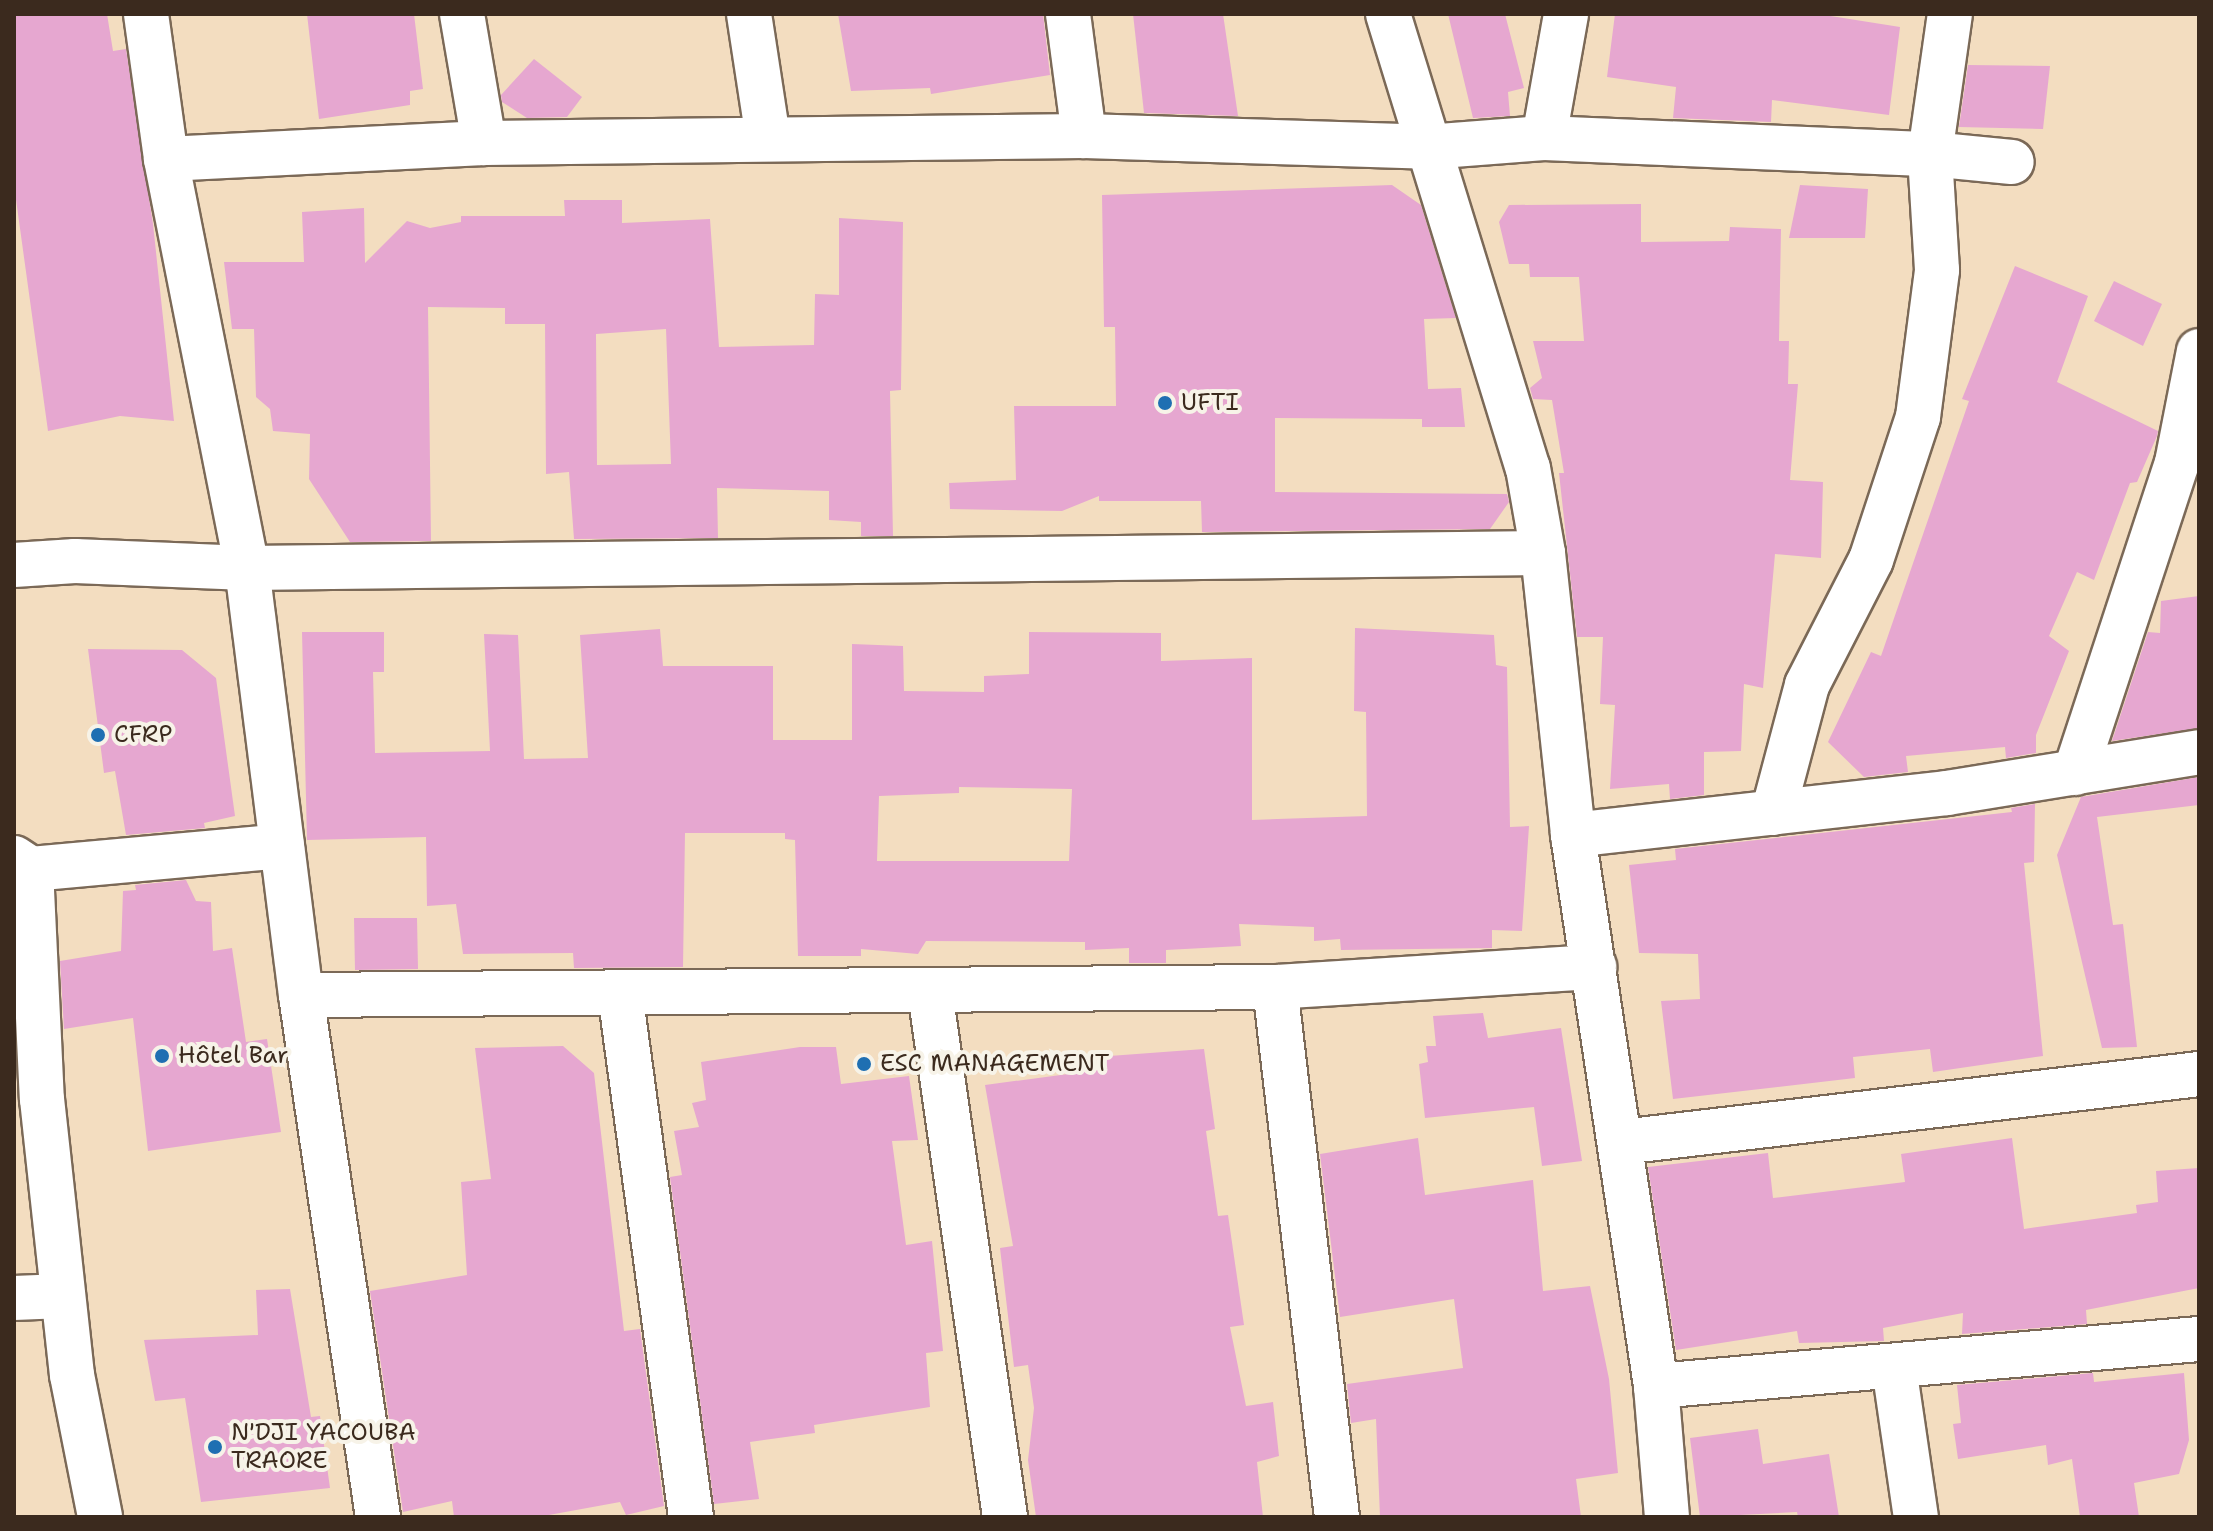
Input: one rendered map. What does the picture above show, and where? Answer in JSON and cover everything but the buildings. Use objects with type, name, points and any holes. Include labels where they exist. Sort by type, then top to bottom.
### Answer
[{"type":"street","points":[[146,14],[166,159],[247,568],[301,995],[378,1517]]},
{"type":"street","points":[[462,14],[484,143]]},
{"type":"street","points":[[749,14],[768,138]]},
{"type":"street","points":[[1068,14],[1084,136]]},
{"type":"street","points":[[1388,14],[1528,468],[1543,553],[1573,835],[1622,1142],[1656,1386],[1667,1517]]},
{"type":"street","points":[[1544,138],[1566,14]]},
{"type":"street","points":[[1773,813],[1807,685],[1871,560],[1918,417],[1937,270],[1930,154],[1950,14]]},
{"type":"street","points":[[166,159],[484,143],[1084,136],[1427,147],[1544,138],[1930,154],[2012,162]]},
{"type":"street","points":[[2075,773],[2177,463],[2199,351]]},
{"type":"street","points":[[14,565],[75,561],[247,568],[1543,553]]},
{"type":"street","points":[[1573,835],[1773,813],[2075,773],[2199,752]]},
{"type":"street","points":[[100,1517],[72,1375],[42,1099],[23,863],[282,846]]},
{"type":"street","points":[[301,995],[1275,987],[1594,967]]},
{"type":"street","points":[[1275,987],[1337,1517]]},
{"type":"street","points":[[930,992],[1005,1517]]},
{"type":"street","points":[[620,993],[691,1517]]},
{"type":"street","points":[[1622,1142],[2199,1074]]},
{"type":"street","points":[[14,1298],[63,1296]]},
{"type":"street","points":[[1656,1386],[2199,1339]]},
{"type":"street","points":[[1894,1367],[1916,1517]]},
{"type":"place","name":"UFTI","points":[[1165,403]]},
{"type":"place","name":"CFRP","points":[[98,735]]},
{"type":"place","name":"Hôtel Bar","points":[[162,1056]]},
{"type":"place","name":"ESC MANAGEMENT","points":[[864,1064]]},
{"type":"place","name":"N'DJI YACOUBA TRAORE","points":[[215,1447]]}]
